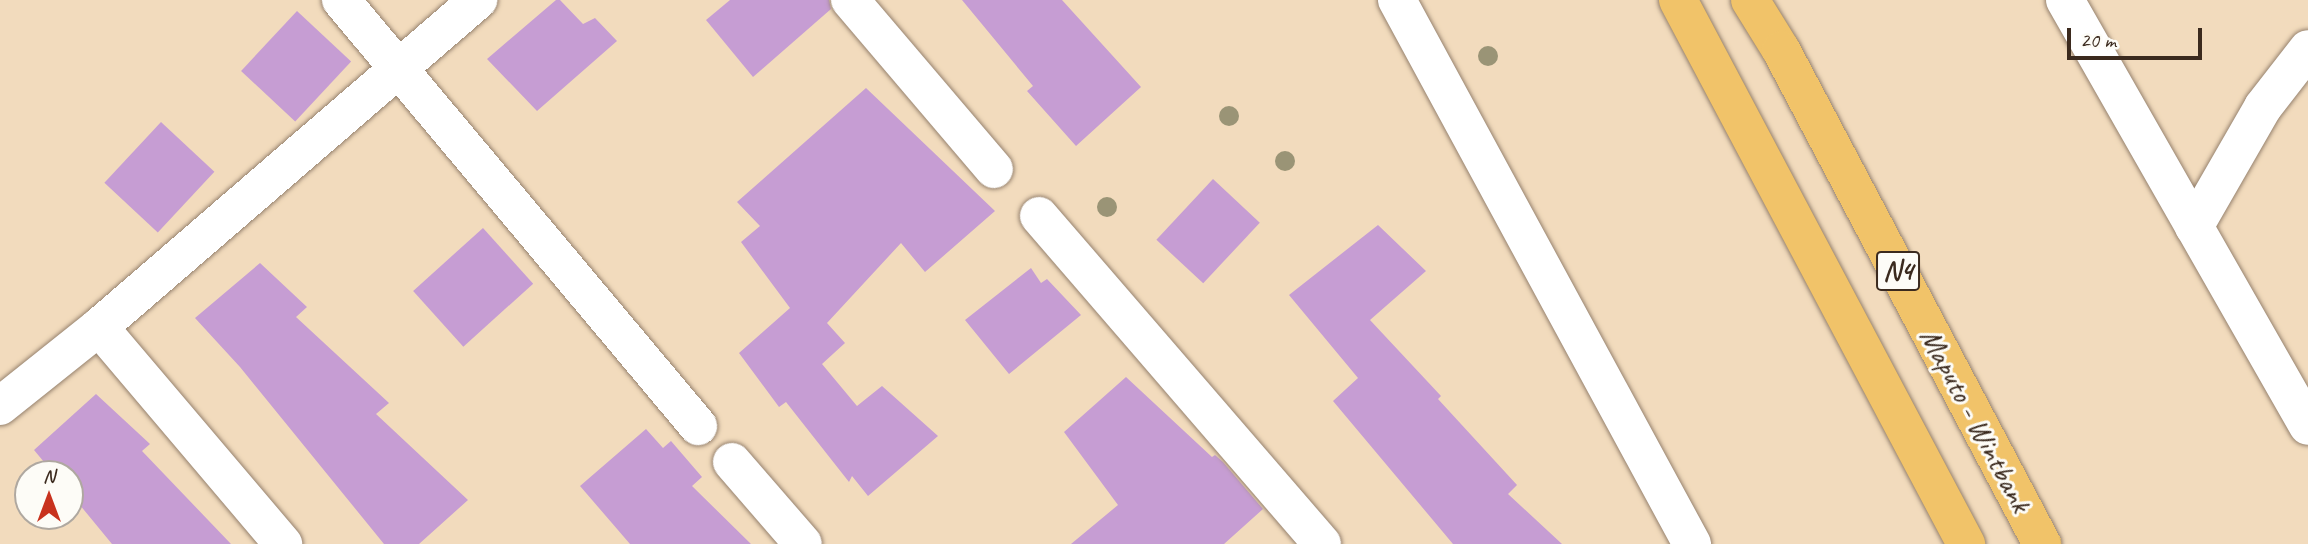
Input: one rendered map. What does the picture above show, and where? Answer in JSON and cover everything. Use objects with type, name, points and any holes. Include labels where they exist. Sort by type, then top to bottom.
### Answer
[{"type":"highway","name":"N4","points":[[1678,0],[1966,544]]},
{"type":"highway","name":"Maputo - Wintbank","points":[[1750,0],[1782,50],[2042,544]]},
{"type":"street","points":[[341,0],[400,67],[698,426]]},
{"type":"street","points":[[0,406],[99,327],[478,0]]},
{"type":"street","points":[[850,0],[993,169]]},
{"type":"street","points":[[1396,0],[1692,544]]},
{"type":"street","points":[[2065,0],[2308,426]]},
{"type":"street","points":[[2194,227],[2263,107],[2308,49]]},
{"type":"street","points":[[1039,216],[1322,544]]},
{"type":"street","points":[[99,327],[283,544]]},
{"type":"street","points":[[732,461],[803,544]]},
{"type":"building","points":[[556,0],[560,0],[583,24],[595,18],[617,41],[537,111],[487,59]]},
{"type":"building","points":[[730,0],[829,0],[831,9],[753,77],[706,20]]},
{"type":"building","points":[[962,0],[1062,0],[1141,87],[1076,146],[1027,91],[1033,86]]},
{"type":"building","points":[[297,11],[351,61],[295,121],[241,71]]},
{"type":"building","points":[[866,88],[995,211],[925,272],[901,243],[827,323],[845,343],[822,364],[857,406],[882,386],[938,436],[868,496],[852,476],[849,482],[786,402],[779,407],[739,353],[790,308],[741,242],[760,226],[737,202]]},
{"type":"building","points":[[161,122],[214,172],[158,232],[104,183]]},
{"type":"building","points":[[1213,179],[1260,223],[1203,283],[1156,240]]},
{"type":"building","points":[[1378,225],[1426,271],[1370,320],[1441,396],[1438,399],[1517,485],[1508,494],[1562,544],[1453,544],[1333,401],[1358,378],[1289,295]]},
{"type":"building","points":[[483,228],[533,284],[463,347],[413,291]]},
{"type":"building","points":[[260,263],[307,307],[296,317],[389,403],[376,414],[468,500],[419,544],[384,544],[240,367],[195,318]]},
{"type":"building","points":[[1031,268],[1041,283],[1047,279],[1081,315],[1009,374],[965,320]]},
{"type":"building","points":[[1126,377],[1212,457],[1215,455],[1223,462],[1263,509],[1224,544],[1071,544],[1118,505],[1064,432]]},
{"type":"building","points":[[96,394],[150,444],[142,451],[231,544],[112,544],[84,510],[84,460],[42,460],[34,450]]},
{"type":"building","points":[[646,429],[663,448],[671,441],[702,477],[692,486],[751,544],[630,544],[580,486]]}]
